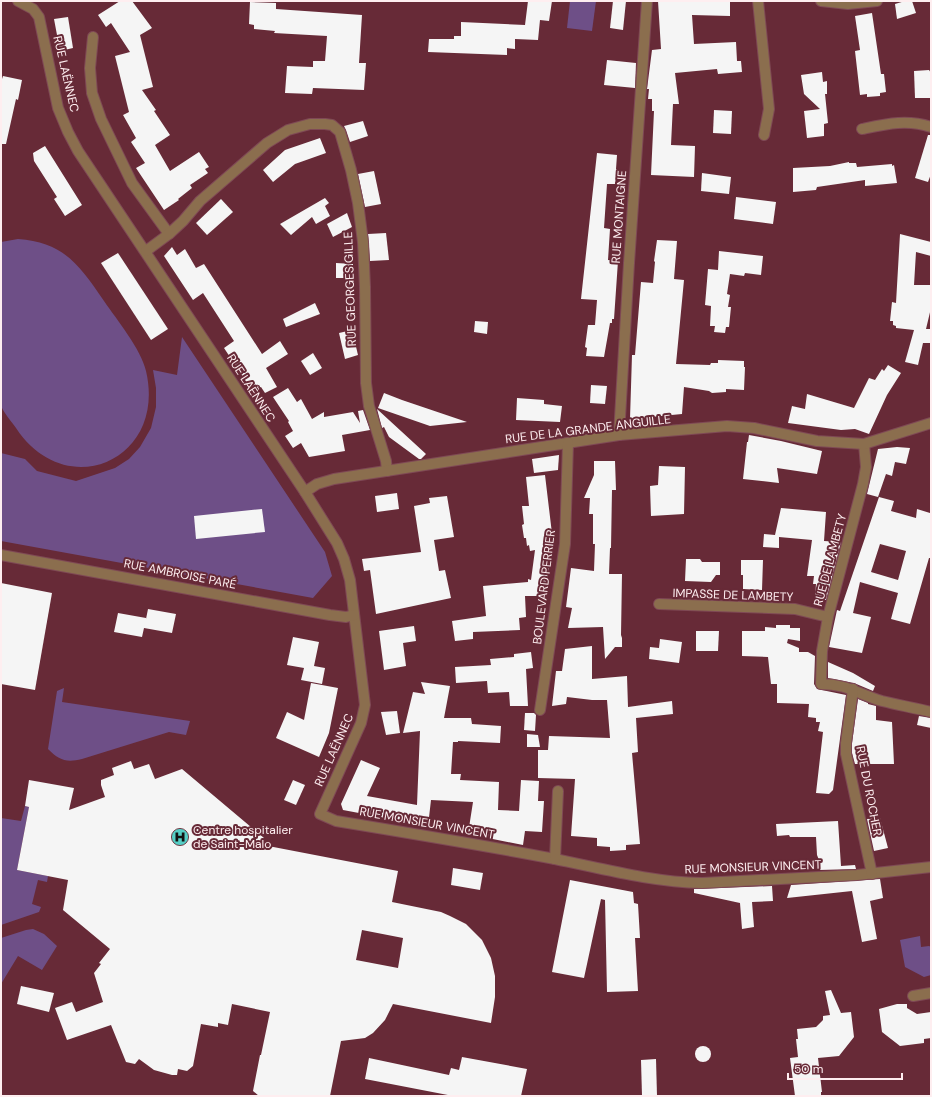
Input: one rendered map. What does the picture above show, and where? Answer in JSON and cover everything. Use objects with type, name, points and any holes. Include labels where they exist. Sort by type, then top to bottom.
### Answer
[{"type":"street","name":"RUE LAËNNEC","points":[[18,1],[33,9],[40,17],[58,108],[78,151],[305,492],[336,543],[344,560],[350,580],[365,705],[364,714],[355,738],[320,814]]},
{"type":"street","name":"RUE MONTAIGNE","points":[[619,435],[647,1]]},
{"type":"street","points":[[758,1],[769,109],[764,135]]},
{"type":"street","points":[[821,1],[848,4],[877,1]]},
{"type":"street","points":[[93,37],[90,68],[92,93],[101,119],[132,182],[169,234]]},
{"type":"street","points":[[862,129],[899,122],[922,124],[931,127]]},
{"type":"street","name":"RUE GEORGES GILLE","points":[[146,251],[169,234],[200,202],[267,143],[288,130],[310,124],[325,124],[332,125],[340,132],[358,203],[363,242],[365,287],[364,354],[369,406],[386,461],[387,471]]},
{"type":"street","name":"RUE DE LA GRANDE ANGUILLE","points":[[305,492],[317,484],[334,479],[619,435],[727,426],[754,428],[817,441],[864,444],[931,423]]},
{"type":"street","name":"BOULEVARD PERRIER","points":[[540,710],[565,544],[568,443]]},
{"type":"street","name":"RUE DE LAMBETY","points":[[853,689],[834,684],[821,684],[822,651],[828,617],[863,484],[866,467],[864,444]]},
{"type":"street","name":"RUE AMBROISE PARÉ","points":[[1,555],[330,615],[346,617],[354,615]]},
{"type":"street","name":"IMPASSE DE LAMBETY","points":[[660,604],[795,609],[828,617]]},
{"type":"street","points":[[853,689],[882,701],[931,712]]},
{"type":"street","name":"RUE DU ROCHER","points":[[853,689],[846,754],[872,874]]},
{"type":"street","points":[[555,859],[558,791]]},
{"type":"street","name":"RUE MONSIEUR VINCENT","points":[[320,814],[336,820],[555,859],[650,879],[680,883],[857,875],[931,868]]},
{"type":"street","points":[[913,996],[931,993]]},
{"type":"shaded area","points":[[570,1],[596,1],[592,31],[567,28]]},
{"type":"shaded area","points":[[18,239],[34,241],[47,245],[69,258],[95,288],[128,335],[143,362],[146,371],[148,402],[142,428],[127,448],[108,461],[85,467],[60,464],[37,451],[16,428],[2,407],[1,242]]},
{"type":"shaded area","points":[[182,337],[325,552],[332,576],[313,598],[1,541],[1,453],[25,459],[37,471],[76,481],[115,468],[129,459],[140,447],[151,428],[156,407],[156,388],[153,370],[177,375]]},
{"type":"shaded area","points":[[64,688],[62,702],[190,721],[186,735],[169,732],[82,759],[71,761],[63,760],[48,749],[57,691]]},
{"type":"shaded area","points":[[25,806],[29,807],[17,870],[48,876],[47,882],[38,880],[32,904],[41,907],[39,912],[1,925],[1,818],[21,821]]},
{"type":"shaded area","points":[[33,929],[44,934],[57,946],[42,970],[18,956],[1,984],[1,938]]},
{"type":"shaded area","points":[[920,936],[921,947],[931,947],[931,975],[924,977],[905,967],[900,940]]},
{"type":"building","points":[[120,1],[132,1],[152,28],[140,35],[153,87],[142,90],[156,110],[154,111],[170,135],[155,145],[170,171],[199,152],[209,167],[205,169],[208,173],[190,185],[192,188],[178,199],[179,200],[164,210],[136,168],[145,163],[131,142],[136,138],[123,115],[129,112],[115,56],[130,52],[111,23],[106,27],[98,15]]},
{"type":"building","points":[[528,1],[552,1],[549,21],[540,20],[538,40],[515,39],[515,49],[507,48],[507,55],[428,52],[429,39],[454,39],[454,36],[461,36],[461,22],[525,25]]},
{"type":"building","points":[[613,1],[626,1],[623,30],[610,28]]},
{"type":"building","points":[[658,1],[730,1],[730,16],[692,15],[694,44],[736,42],[737,61],[741,61],[742,72],[718,74],[717,69],[675,73],[679,104],[673,104],[671,145],[695,146],[694,177],[651,175],[654,111],[652,111],[652,99],[648,99],[649,89],[647,89],[652,50],[661,49]]},
{"type":"building","points":[[905,1],[912,1],[916,13],[897,19],[895,4]]},
{"type":"building","points":[[250,2],[276,3],[276,9],[362,15],[359,63],[366,63],[364,90],[313,88],[312,94],[285,93],[287,66],[313,67],[313,61],[325,61],[327,36],[274,33],[275,31],[254,29],[254,25],[249,24]]},
{"type":"building","points":[[872,13],[881,74],[884,74],[886,92],[880,93],[880,96],[867,97],[867,94],[860,95],[855,51],[860,50],[855,16]]},
{"type":"building","points":[[68,17],[73,48],[60,51],[54,19]]},
{"type":"building","points":[[607,60],[636,63],[635,88],[604,85]]},
{"type":"building","points":[[929,70],[931,73],[931,98],[915,98],[914,71]]},
{"type":"building","points":[[822,72],[823,82],[827,81],[827,94],[825,94],[828,123],[824,124],[824,136],[807,138],[804,111],[820,109],[804,94],[801,75]]},
{"type":"building","points":[[3,76],[22,80],[18,100],[16,99],[6,144],[1,144],[1,82]]},
{"type":"building","points":[[714,110],[732,111],[731,134],[713,133]]},
{"type":"building","points":[[363,121],[368,136],[350,142],[344,126]]},
{"type":"building","points":[[928,135],[931,135],[931,174],[928,182],[915,178]]},
{"type":"building","points":[[320,138],[326,153],[295,164],[273,182],[263,170],[285,150]]},
{"type":"building","points":[[45,146],[82,205],[65,216],[54,199],[57,197],[34,161],[33,153]]},
{"type":"building","points":[[597,153],[617,155],[615,184],[607,184],[604,228],[610,229],[608,260],[618,261],[614,319],[612,319],[612,323],[610,323],[604,357],[586,356],[587,348],[585,347],[588,325],[595,325],[597,300],[581,299]]},
{"type":"building","points":[[849,162],[856,163],[857,167],[892,164],[892,166],[894,165],[897,183],[865,186],[865,180],[817,187],[816,190],[793,192],[793,168],[830,166]]},
{"type":"building","points":[[374,171],[381,204],[365,207],[358,174]]},
{"type":"building","points":[[702,173],[731,177],[729,194],[701,191]]},
{"type":"building","points":[[736,197],[776,202],[773,224],[734,219]]},
{"type":"building","points":[[325,198],[329,203],[325,206],[330,216],[316,224],[312,217],[291,235],[280,224]]},
{"type":"building","points":[[221,199],[233,212],[207,235],[196,223]]},
{"type":"building","points":[[347,213],[352,227],[333,237],[327,224]]},
{"type":"building","points":[[386,233],[389,260],[370,261],[368,234]]},
{"type":"building","points":[[900,234],[931,242],[931,256],[916,252],[914,285],[931,285],[931,308],[926,329],[931,329],[931,343],[923,343],[918,365],[905,362],[914,330],[896,328],[896,326],[893,325],[893,321],[890,321],[892,302],[896,303]]},
{"type":"building","points":[[657,240],[677,241],[674,279],[684,280],[676,364],[710,365],[711,363],[718,363],[718,360],[744,361],[744,390],[726,389],[726,392],[712,393],[709,391],[684,387],[682,414],[630,419],[632,355],[635,355],[641,282],[653,283]]},
{"type":"building","points":[[172,247],[177,255],[185,249],[196,268],[204,264],[262,354],[280,341],[288,354],[266,368],[277,387],[265,393],[261,387],[253,392],[224,348],[234,341],[203,293],[193,300],[164,256]]},
{"type":"building","points":[[719,251],[763,256],[761,275],[745,273],[744,276],[730,274],[727,294],[730,295],[728,307],[731,307],[729,327],[726,327],[725,333],[714,332],[715,326],[710,326],[711,306],[705,305],[708,269],[718,270]]},
{"type":"building","points":[[118,253],[168,329],[151,340],[101,263]]},
{"type":"building","points":[[336,263],[353,264],[353,278],[336,278]]},
{"type":"building","points":[[315,303],[320,314],[286,327],[283,319]]},
{"type":"building","points":[[475,321],[488,322],[487,334],[474,332]]},
{"type":"building","points":[[352,330],[358,355],[345,359],[339,333]]},
{"type":"building","points":[[313,353],[322,368],[310,375],[301,361]]},
{"type":"building","points":[[888,365],[901,373],[887,395],[869,434],[855,429],[841,430],[788,423],[792,406],[805,409],[807,394],[854,408],[869,378],[875,380],[882,369],[884,371]]},
{"type":"building","points":[[591,385],[607,386],[605,404],[590,403]]},
{"type":"building","points":[[288,388],[297,402],[301,399],[312,419],[324,412],[324,417],[353,412],[360,423],[358,411],[363,410],[370,430],[342,435],[345,451],[309,457],[301,443],[293,448],[285,436],[293,431],[288,422],[289,421],[273,397]]},
{"type":"building","points":[[384,393],[467,422],[430,426],[378,408]]},
{"type":"building","points":[[517,398],[544,400],[544,404],[562,406],[560,422],[516,420]]},
{"type":"building","points":[[377,409],[426,454],[421,459],[389,437],[384,427],[382,428]]},
{"type":"building","points":[[749,435],[822,451],[817,474],[777,468],[779,483],[743,479]]},
{"type":"building","points":[[897,447],[910,448],[906,464],[895,462],[892,476],[886,474],[878,497],[867,494],[878,449]]},
{"type":"building","points":[[559,455],[558,470],[534,473],[532,459]]},
{"type":"building","points":[[594,461],[615,461],[616,490],[612,490],[609,574],[622,574],[622,647],[615,647],[605,659],[603,627],[568,628],[572,608],[566,607],[571,568],[594,571],[595,544],[593,544],[593,514],[589,514],[590,498],[584,498],[594,475]]},
{"type":"building","points":[[659,466],[685,467],[684,514],[651,516],[650,486],[658,485]]},
{"type":"building","points":[[545,475],[553,542],[544,596],[525,596],[526,617],[519,618],[520,630],[473,632],[473,639],[455,641],[452,621],[486,616],[483,586],[528,582],[528,579],[531,580],[535,550],[530,551],[529,545],[527,546],[526,538],[524,538],[522,506],[529,506],[526,477]]},
{"type":"building","points":[[397,493],[399,509],[377,512],[375,496]]},
{"type":"building","points":[[447,496],[454,537],[434,540],[439,571],[445,570],[451,598],[376,614],[370,570],[364,571],[362,559],[421,552],[414,506],[430,503],[429,498]]},
{"type":"building","points":[[879,497],[894,501],[891,511],[916,518],[917,509],[930,513],[931,558],[929,558],[910,624],[891,619],[898,593],[860,582],[853,613],[871,617],[862,653],[829,647],[837,610],[840,611]],"holes":[[[880,544],[906,551],[898,580],[871,572]]]},
{"type":"building","points":[[781,508],[826,512],[824,541],[841,542],[826,600],[815,600],[816,584],[813,584],[814,576],[807,576],[812,540],[779,537],[779,548],[763,547],[764,534],[775,535]]},
{"type":"building","points":[[262,509],[265,532],[196,539],[194,516]]},
{"type":"building","points":[[686,559],[700,559],[702,562],[720,562],[720,575],[716,575],[711,582],[685,581]]},
{"type":"building","points":[[741,560],[763,560],[762,590],[743,589]]},
{"type":"building","points":[[1,583],[52,593],[35,690],[1,684]]},
{"type":"building","points":[[148,609],[176,614],[172,633],[144,628],[142,637],[114,632],[118,613],[146,619]]},
{"type":"building","points":[[776,625],[790,625],[790,628],[800,628],[800,641],[788,639],[787,643],[799,648],[799,652],[808,652],[815,656],[814,684],[817,689],[846,695],[833,790],[829,794],[816,793],[823,732],[818,731],[820,722],[816,722],[816,718],[808,717],[809,704],[777,703],[777,684],[771,684],[768,657],[742,656],[742,631],[765,631],[765,627],[776,628]]},
{"type":"building","points":[[414,626],[416,641],[403,643],[406,666],[384,670],[379,631]]},
{"type":"building","points":[[696,631],[719,631],[718,651],[696,651]]},
{"type":"building","points":[[293,637],[319,642],[314,666],[325,668],[322,684],[301,680],[304,668],[287,665]]},
{"type":"building","points":[[660,639],[682,642],[679,663],[649,659],[650,647],[659,648]]},
{"type":"building","points":[[592,646],[592,679],[627,676],[628,707],[672,701],[673,714],[636,718],[638,752],[632,753],[640,844],[626,845],[626,850],[610,851],[610,847],[597,846],[597,838],[571,836],[575,779],[538,778],[538,750],[548,750],[549,736],[610,738],[607,700],[567,697],[566,704],[552,706],[556,671],[562,671],[565,649]]},
{"type":"building","points":[[531,652],[533,668],[526,669],[528,706],[510,706],[509,692],[488,693],[487,681],[456,683],[455,667],[491,665],[490,659],[514,657],[514,654]]},
{"type":"building","points":[[828,662],[853,673],[875,686],[873,691],[854,683],[828,678]]},
{"type":"building","points":[[421,682],[450,686],[444,718],[471,718],[472,724],[501,726],[500,743],[453,742],[451,774],[461,774],[460,780],[499,782],[498,810],[519,811],[521,780],[539,781],[538,801],[544,801],[542,832],[525,831],[523,845],[468,834],[473,802],[431,800],[428,826],[343,810],[341,804],[361,760],[380,768],[367,796],[417,805],[420,731],[403,733],[413,692],[425,694]]},
{"type":"building","points":[[311,683],[338,688],[329,733],[319,757],[276,738],[287,712],[304,720]]},
{"type":"building","points":[[858,699],[876,706],[876,720],[892,722],[894,764],[855,764],[852,753],[852,743]]},
{"type":"building","points":[[397,711],[400,733],[386,735],[381,712]]},
{"type":"building","points":[[525,713],[534,713],[536,715],[535,731],[524,730]]},
{"type":"building","points":[[919,716],[931,718],[931,728],[917,725]]},
{"type":"building","points":[[527,734],[538,735],[540,747],[527,747]]},
{"type":"building","points":[[131,761],[134,769],[149,764],[155,779],[182,769],[264,838],[263,845],[398,871],[392,902],[441,912],[466,924],[482,940],[491,958],[495,976],[495,997],[491,1023],[393,1004],[385,1020],[373,1033],[365,1038],[341,1041],[330,1096],[259,1096],[253,1091],[270,1012],[232,1004],[228,1025],[218,1023],[218,1027],[201,1024],[193,1066],[187,1071],[178,1069],[177,1075],[154,1070],[139,1059],[135,1064],[126,1062],[111,1025],[67,1040],[55,1008],[72,1002],[76,1012],[103,1002],[94,973],[101,964],[99,963],[110,949],[63,910],[68,880],[17,870],[29,807],[25,806],[29,780],[74,788],[69,810],[105,797],[101,780],[114,775],[112,768]],"holes":[[[362,930],[403,938],[398,968],[356,960]]]},
{"type":"building","points":[[293,780],[305,785],[296,805],[284,800]]},
{"type":"building","points":[[880,818],[888,848],[874,851],[867,819]]},
{"type":"building","points":[[838,821],[841,866],[855,865],[856,869],[819,870],[816,837],[790,837],[789,835],[777,836],[776,824]]},
{"type":"building","points":[[453,868],[483,873],[480,890],[451,885]]},
{"type":"building","points":[[880,879],[883,898],[870,901],[877,939],[862,942],[852,891],[787,898],[791,885]]},
{"type":"building","points":[[570,880],[633,892],[634,903],[638,904],[640,938],[635,938],[638,991],[607,992],[605,900],[601,899],[584,978],[552,972]]},
{"type":"building","points":[[772,886],[773,901],[752,902],[754,927],[742,929],[740,903],[694,893],[694,889]]},
{"type":"building","points":[[21,986],[54,993],[49,1012],[17,1004]]},
{"type":"building","points":[[831,990],[841,1013],[851,1012],[854,1037],[839,1056],[818,1058],[822,1092],[821,1096],[795,1096],[790,1058],[798,1057],[796,1039],[798,1039],[797,1029],[816,1027],[823,1020],[823,1016],[830,1015],[825,991]]},
{"type":"building","points":[[897,1004],[907,1004],[907,1008],[917,1014],[931,1012],[931,1038],[924,1039],[924,1043],[900,1046],[882,1032],[879,1009]]},
{"type":"building","points":[[703,1046],[710,1051],[711,1054],[706,1061],[703,1062],[696,1057],[695,1054],[700,1047]]},
{"type":"building","points":[[462,1057],[527,1069],[521,1096],[453,1096],[365,1079],[369,1058],[449,1075],[451,1068],[459,1070]]},
{"type":"building","points":[[656,1059],[657,1096],[642,1096],[641,1060]]},
{"type":"place","name":"Centre hospitalier de Saint-Malo","points":[[180,837]]}]
